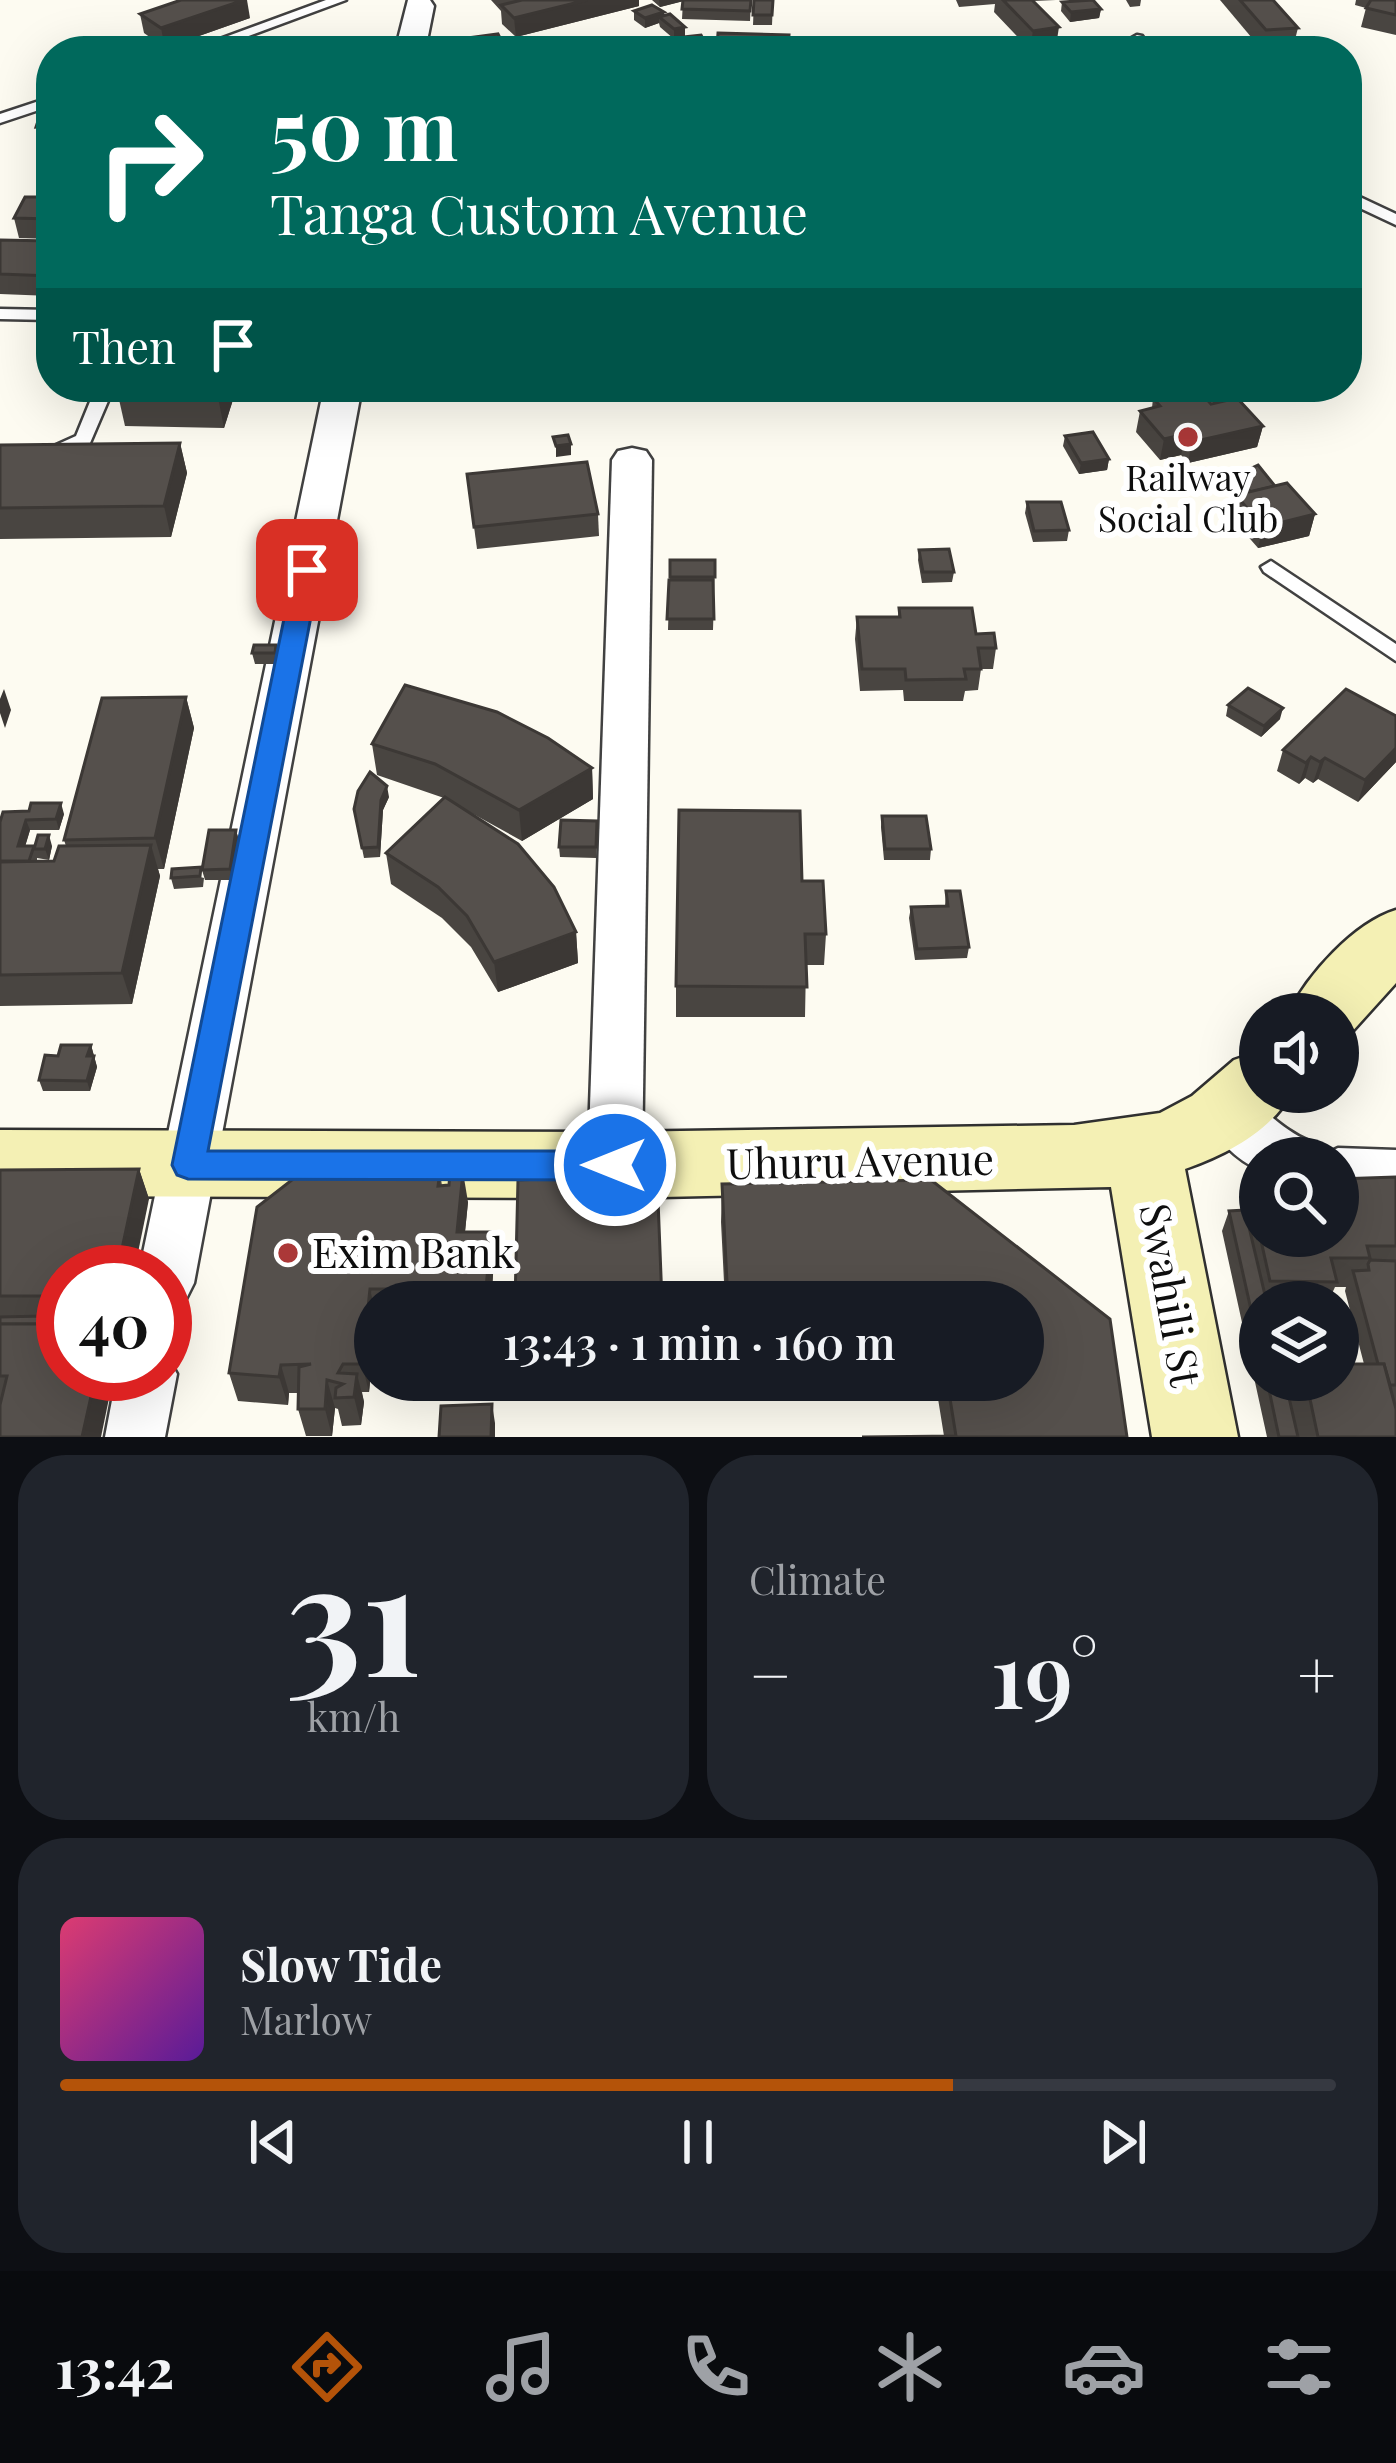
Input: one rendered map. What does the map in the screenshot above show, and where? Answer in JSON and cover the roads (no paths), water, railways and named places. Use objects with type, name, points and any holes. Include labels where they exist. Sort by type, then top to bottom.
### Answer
[{"type":"street","points":[[413,36],[420,3]]},
{"type":"street","points":[[172,1245],[341,402]]},
{"type":"street","points":[[615,1165],[632,460]]},
{"type":"street","points":[[1344,993],[1396,937]]},
{"type":"street","name":"Uhuru Avenue","points":[[0,1163],[615,1165],[1074,1159],[1144,1153],[1239,1101]]},
{"type":"street","name":"Swahili St","points":[[1144,1153],[1195,1437]]},
{"type":"street","points":[[1359,1173],[1396,1174]]},
{"type":"street","points":[[135,1437],[142,1401]]},
{"type":"lane","points":[[237,36],[339,0]]},
{"type":"lane","points":[[0,119],[36,106]]},
{"type":"lane","points":[[1362,203],[1396,220]]},
{"type":"lane","points":[[0,314],[36,314]]},
{"type":"lane","points":[[0,465],[40,458],[83,439],[99,402]]},
{"type":"lane","points":[[1271,567],[1396,654]]},
{"type":"place","name":"Railway Social Club","points":[[1188,437]]},
{"type":"place","name":"Exim Bank","points":[[288,1253]]}]
